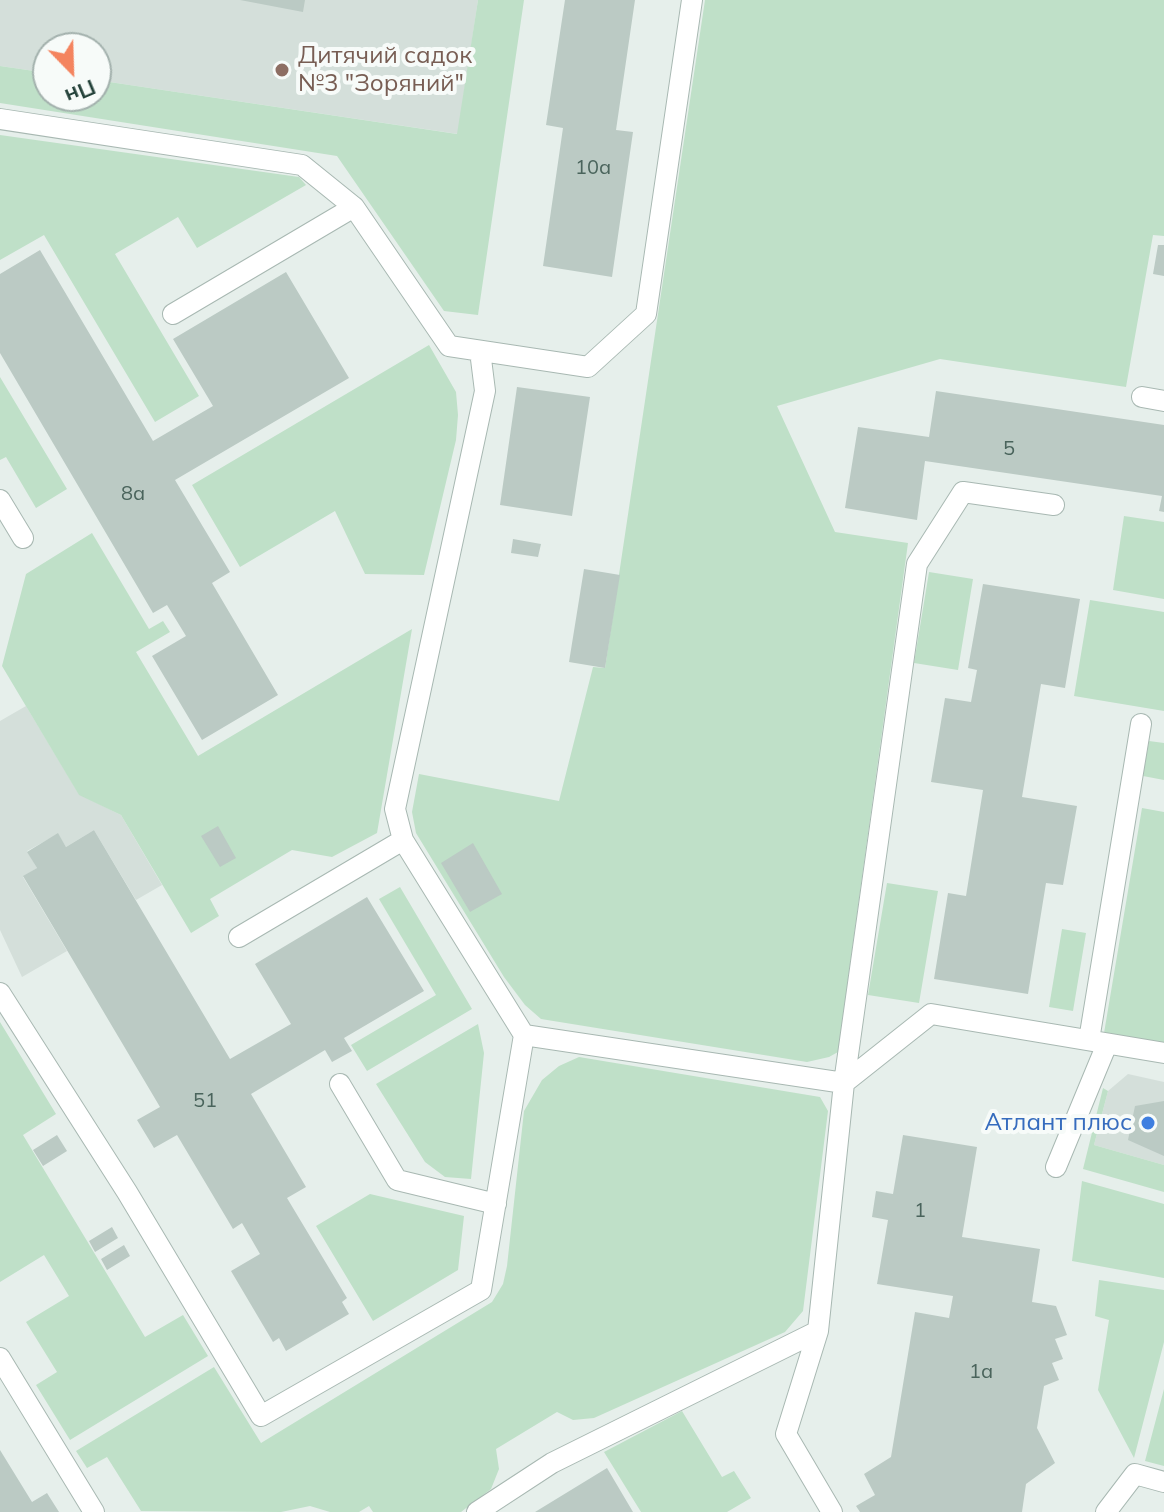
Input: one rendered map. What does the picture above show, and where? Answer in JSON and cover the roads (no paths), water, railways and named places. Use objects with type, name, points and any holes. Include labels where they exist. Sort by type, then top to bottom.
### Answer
[{"type":"lane","points":[[0,119],[302,165],[354,207],[449,346],[588,367],[646,314],[692,0]]},
{"type":"lane","points":[[173,314],[354,207]]},
{"type":"lane","points":[[0,993],[127,1192],[261,1416],[481,1290],[524,1035],[403,840],[395,809],[485,391],[480,351]]},
{"type":"lane","points":[[1142,397],[1164,401]]},
{"type":"lane","points":[[832,1512],[786,1434],[818,1331],[844,1083],[917,564],[963,492],[1054,505]]},
{"type":"lane","points":[[0,500],[23,538]]},
{"type":"lane","points":[[1056,1167],[1098,1042],[1141,724]]},
{"type":"lane","points":[[239,937],[403,840]]},
{"type":"lane","points":[[524,1035],[844,1083],[931,1014],[1164,1053]]},
{"type":"lane","points":[[340,1084],[397,1180],[496,1204]]},
{"type":"lane","points":[[477,1512],[552,1463],[818,1331]]},
{"type":"lane","points":[[0,1358],[94,1512]]},
{"type":"lane","points":[[1106,1512],[1135,1474],[1164,1482]]},
{"type":"place","name":"Дитячий садок №3 \"Зоряний\"","points":[[282,70]]},
{"type":"place","name":"Атлант плюс","points":[[1148,1123]]}]
